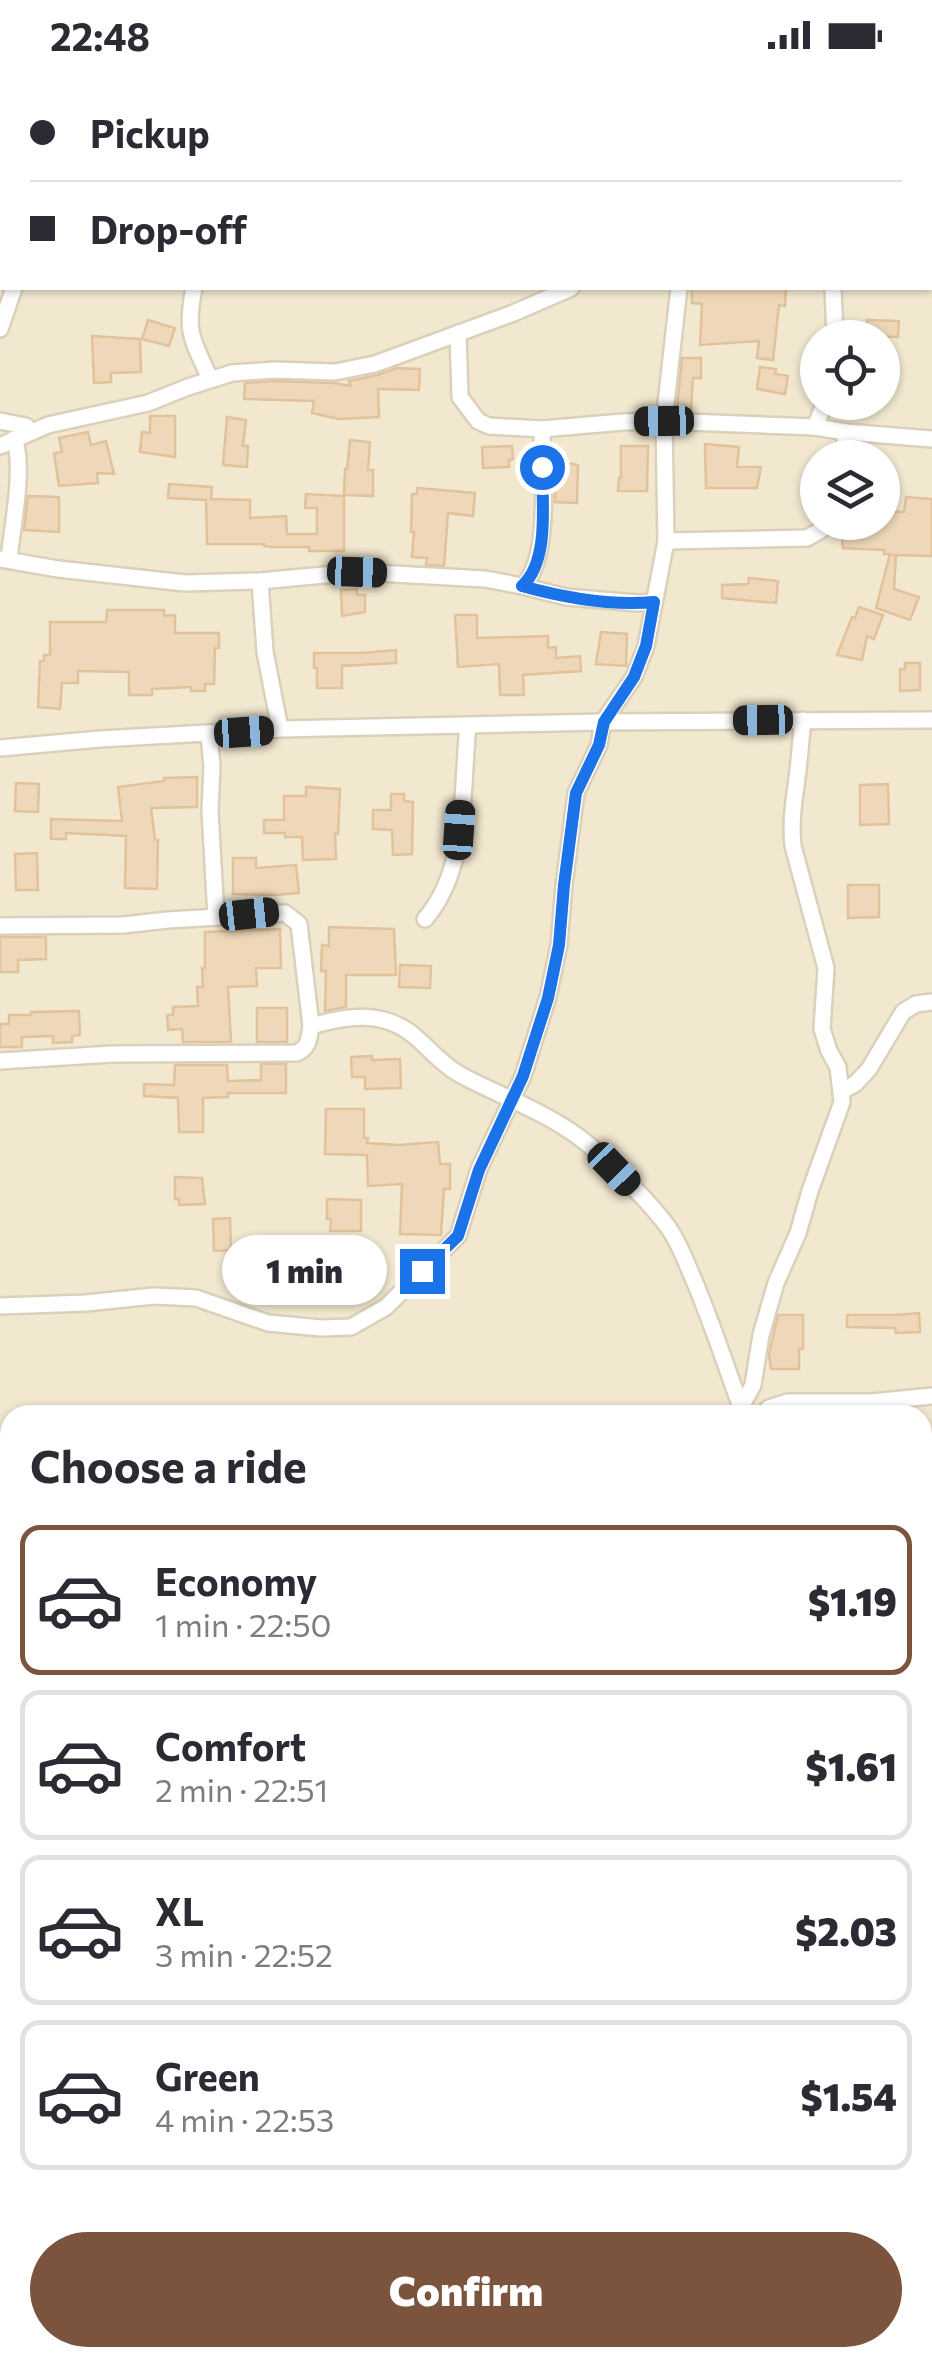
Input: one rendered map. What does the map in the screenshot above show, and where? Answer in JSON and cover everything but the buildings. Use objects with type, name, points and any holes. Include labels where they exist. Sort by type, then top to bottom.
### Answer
[{"type":"street","points":[[0,329],[13,290]]},
{"type":"street","points":[[194,290],[189,328],[192,344],[210,379]]},
{"type":"street","points":[[7,442],[59,422],[148,403],[210,379],[252,370],[335,372],[375,364],[566,290]]},
{"type":"street","points":[[0,1306],[154,1296],[196,1298],[268,1324],[321,1328],[358,1324],[386,1307],[458,1236],[473,1184],[523,1076],[548,998],[559,945],[574,802],[599,745],[604,722],[634,677],[646,646],[666,541],[664,421],[679,290]]},
{"type":"street","points":[[832,290],[834,320]]},
{"type":"street","points":[[458,332],[460,397],[478,422],[500,428],[664,421],[815,427],[932,439]]},
{"type":"street","points":[[815,427],[818,420]]},
{"type":"street","points":[[0,421],[26,426],[30,432]]},
{"type":"street","points":[[522,586],[533,574],[540,556],[542,429]]},
{"type":"street","points":[[845,440],[846,432]]},
{"type":"street","points":[[7,442],[18,449],[18,466],[4,559],[185,583],[357,572],[484,579],[584,600],[654,602]]},
{"type":"street","points":[[666,541],[800,538]]},
{"type":"street","points":[[260,581],[265,652],[280,729]]},
{"type":"street","points":[[744,1405],[754,1385],[761,1335],[776,1283],[798,1233],[839,1114],[842,1091],[838,1067],[823,1039],[826,968],[791,830],[802,720]]},
{"type":"street","points":[[0,748],[280,729],[932,720]]},
{"type":"street","points":[[425,918],[446,888],[457,854],[468,726]]},
{"type":"street","points":[[209,734],[216,918]]},
{"type":"street","points":[[0,926],[124,925],[281,911],[299,924],[311,1026],[308,1043],[296,1053],[81,1055],[0,1061]]},
{"type":"street","points":[[842,1091],[869,1069],[903,1012],[916,1004],[932,1002]]},
{"type":"street","points":[[311,1026],[365,1015],[387,1021],[410,1032],[456,1072],[547,1117],[580,1138],[669,1228],[708,1312],[739,1405]]},
{"type":"street","points":[[778,1405],[932,1396]]},
{"type":"shaded area","points":[[0,290],[932,290],[932,1405],[0,1405]]},
{"type":"route","points":[[422,1271],[458,1236],[473,1184],[523,1076],[548,998],[559,945],[576,793],[599,745],[604,722],[634,677],[646,646],[654,602],[584,600],[522,586],[533,574],[540,556],[542,467]]}]
